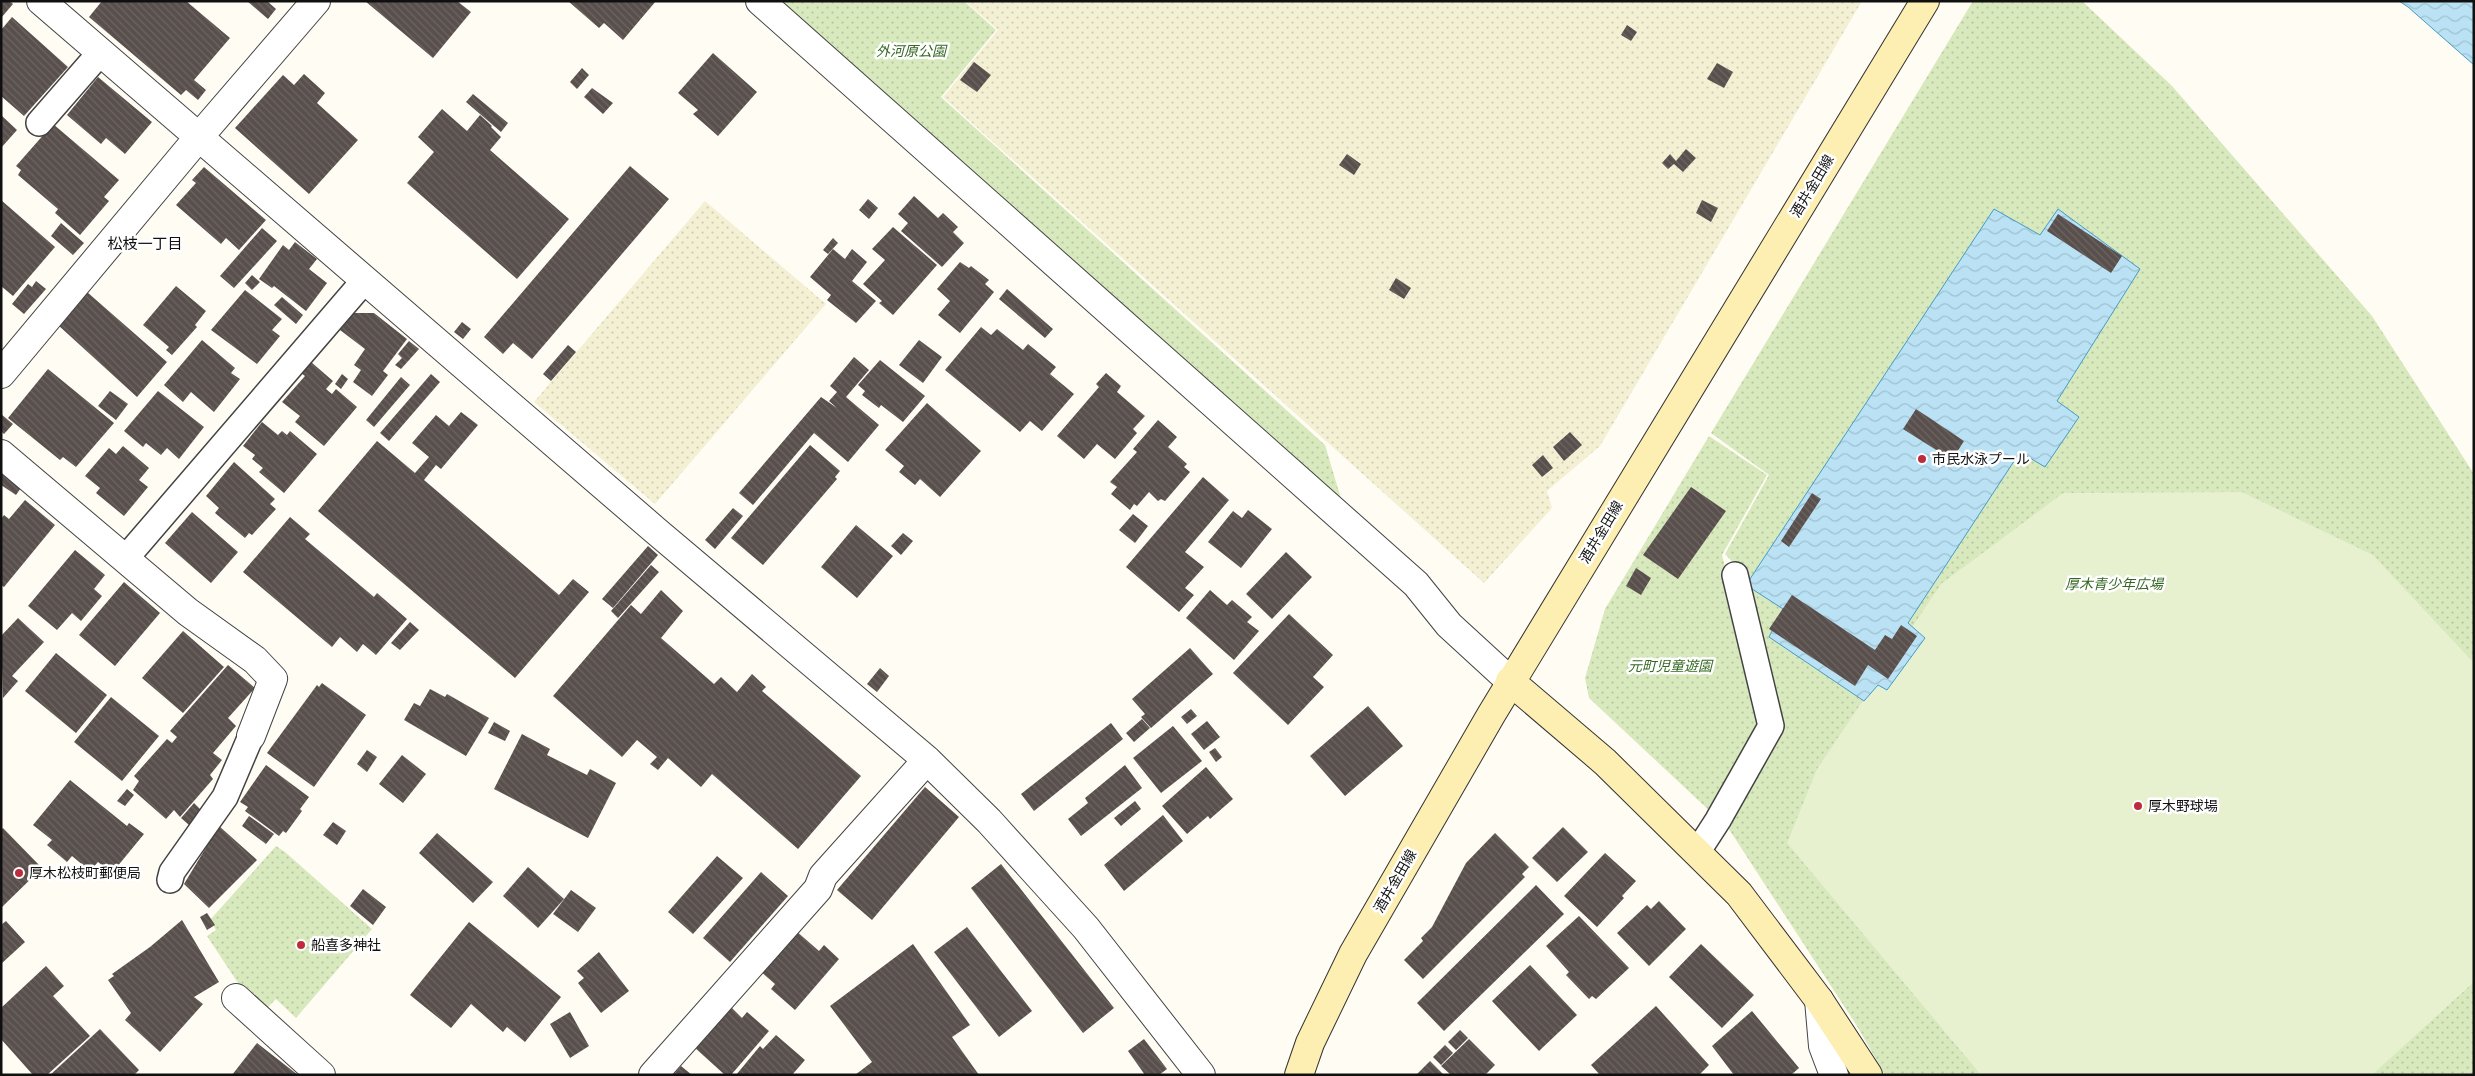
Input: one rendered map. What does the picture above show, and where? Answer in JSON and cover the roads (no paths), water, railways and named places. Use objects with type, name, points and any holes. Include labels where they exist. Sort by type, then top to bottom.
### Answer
[{"type":"main road","name":"酒井金田線","points":[[1299,1075],[1318,1025],[1352,954],[1510,681],[1925,1]]},
{"type":"main road","points":[[1510,681],[1605,762],[1698,851],[1739,894],[1819,1000],[1868,1075]]},
{"type":"street","points":[[41,1],[364,281],[927,760],[988,821],[1086,928],[1201,1075]]},
{"type":"street","points":[[1,374],[198,138],[316,1]]},
{"type":"street","points":[[760,1],[1416,584],[1449,625],[1510,681]]},
{"type":"street","points":[[1,454],[188,612],[255,660],[273,679],[252,736]]},
{"type":"street","points":[[653,1075],[818,889],[822,876],[927,760]]},
{"type":"street","points":[[236,998],[321,1075]]},
{"type":"street","points":[[1819,1000],[1823,1046],[1834,1075]]},
{"type":"lane","points":[[39,123],[100,53]]},
{"type":"lane","points":[[125,559],[364,281]]},
{"type":"lane","points":[[1698,851],[1718,820],[1771,726],[1735,575]]},
{"type":"lane","points":[[170,880],[172,872],[225,797],[252,736]]},
{"type":"water","points":[[2399,1],[2474,1],[2474,65],[2408,7]]},
{"type":"water","name":"市民水泳プール","points":[[1994,209],[2040,235],[2058,209],[2140,269],[2057,401],[2079,417],[2045,467],[2020,452],[1908,623],[1925,638],[1887,690],[1878,685],[1864,701],[1769,637],[1783,609],[1746,585]]},
{"type":"place","name":"市民水泳プール","points":[[1922,459]]},
{"type":"place","name":"厚木野球場","points":[[2138,806]]},
{"type":"place","name":"厚木松枝町郵便局","points":[[19,873]]},
{"type":"place","name":"船喜多神社","points":[[301,945]]},
{"type":"district","name":"松枝一丁目","points":[[145,244]]},
{"type":"park label","name":"外河原公園","points":[[911,51]]},
{"type":"park label","name":"厚木青少年広場","points":[[2114,584]]},
{"type":"park label","name":"元町児童遊園","points":[[1670,666]]}]
